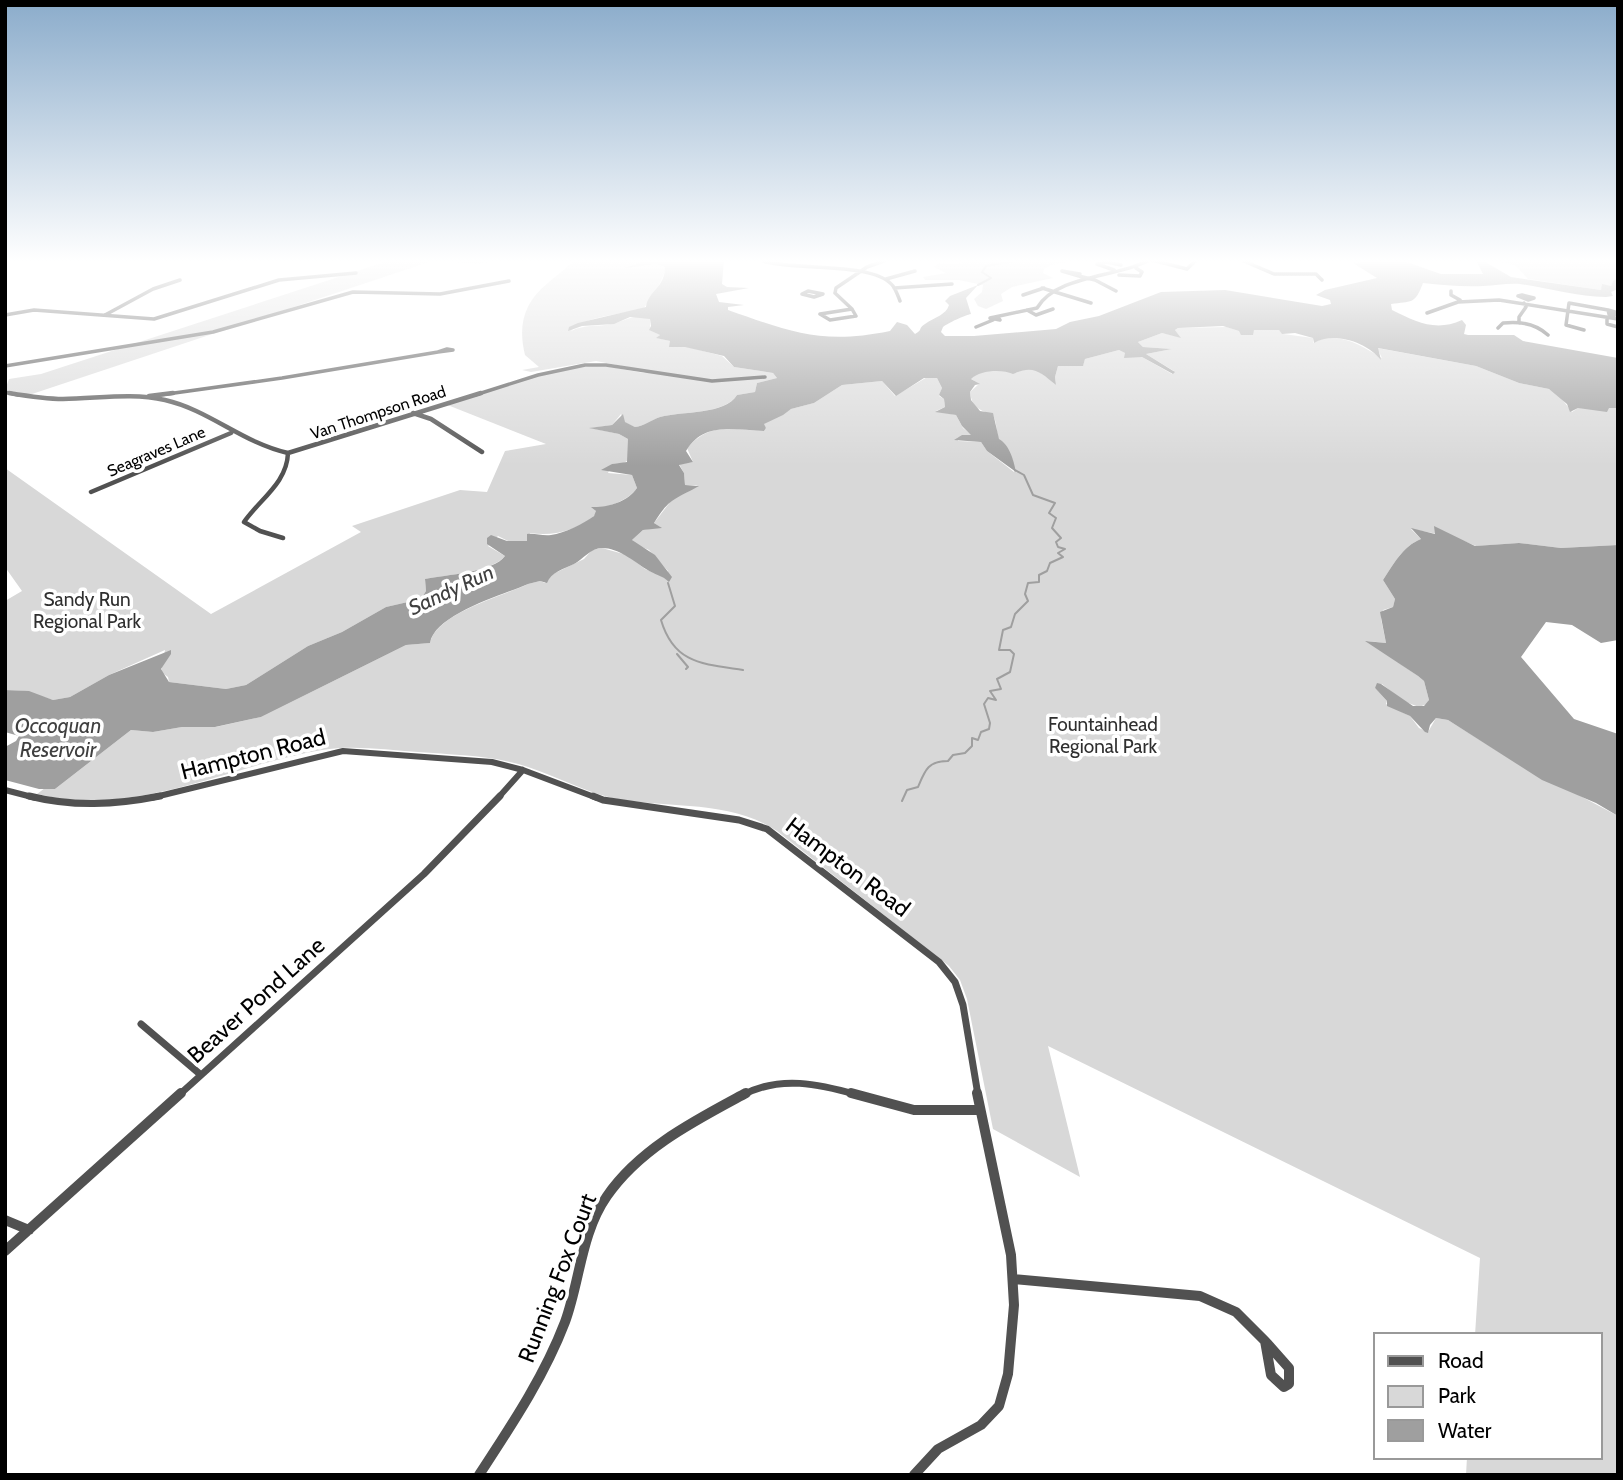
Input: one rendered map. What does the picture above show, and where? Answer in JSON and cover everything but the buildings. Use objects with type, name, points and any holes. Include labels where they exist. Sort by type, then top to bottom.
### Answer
[{"type":"street","points":[[5,366],[134,347],[227,328]]},
{"type":"street","points":[[1538,328],[1548,335]]},
{"type":"street","points":[[1577,328],[1584,330]]},
{"type":"street","points":[[145,397],[438,352]]},
{"type":"street","name":"Van Thompson Road","points":[[5,392],[62,399],[145,397],[190,409],[231,433],[263,447],[288,453],[544,373],[585,365],[606,365],[712,381],[765,377]]},
{"type":"street","points":[[411,413],[431,419],[482,452]]},
{"type":"street","name":"Seagraves Lane","points":[[91,492],[231,433]]},
{"type":"street","points":[[283,538],[260,531],[244,522],[278,482],[289,460],[288,453]]},
{"type":"street","name":"Hampton Road","points":[[5,790],[37,800],[62,803],[86,805],[129,802],[170,795],[343,751],[484,761],[523,770],[603,800],[738,820],[775,834],[932,956],[955,982],[963,1005],[980,1110],[1014,1279],[1008,1374],[999,1406],[981,1425],[938,1449],[914,1475]]},
{"type":"street","name":"Beaver Pond Lane","points":[[5,1251],[447,853],[523,770]]},
{"type":"street","points":[[141,1024],[201,1075]]},
{"type":"street","name":"Running Fox Court","points":[[479,1475],[530,1397],[550,1356],[568,1310],[592,1226],[606,1197],[632,1166],[687,1125],[751,1091],[781,1082],[822,1085],[914,1110],[980,1110]]},
{"type":"street","points":[[5,1220],[29,1230]]},
{"type":"street","points":[[1014,1279],[1200,1296],[1222,1303],[1241,1314],[1265,1341]]},
{"type":"green space","points":[[182,328],[230,328],[29,395],[5,390],[9,379],[41,374]]},
{"type":"green space","name":"Sandy Run Regional Park","points":[[523,328],[575,328],[571,331],[579,328],[650,328],[660,335],[657,338],[670,341],[670,347],[684,346],[722,356],[734,367],[773,373],[777,378],[757,383],[755,392],[737,395],[723,406],[713,409],[660,417],[635,427],[624,422],[621,414],[612,425],[591,428],[619,434],[628,439],[628,460],[612,464],[608,473],[632,475],[637,488],[624,500],[594,508],[597,513],[590,519],[566,531],[530,533],[527,541],[510,542],[498,536],[488,546],[505,556],[499,561],[480,569],[425,579],[426,591],[421,599],[386,607],[342,632],[308,646],[246,685],[226,689],[169,682],[168,677],[161,672],[165,650],[109,675],[70,697],[53,700],[25,691],[5,690],[5,601],[22,591],[5,567],[5,468],[211,614],[361,532],[352,526],[460,490],[487,492],[505,451],[546,444],[445,404],[557,370],[598,365],[644,373],[648,371],[596,361],[531,372],[522,370],[539,367],[525,355]]},
{"type":"green space","name":"Fountainhead Regional Park","points":[[1230,328],[1251,335],[1254,330],[1279,330],[1283,334],[1313,338],[1313,343],[1322,339],[1340,338],[1382,358],[1377,348],[1476,366],[1519,383],[1549,389],[1558,394],[1572,412],[1578,408],[1618,408],[1618,545],[1561,548],[1519,543],[1476,546],[1454,537],[1411,529],[1421,539],[1404,551],[1383,580],[1395,599],[1393,607],[1383,610],[1381,619],[1386,643],[1367,641],[1424,681],[1429,700],[1427,704],[1419,707],[1403,701],[1382,684],[1375,688],[1387,701],[1386,704],[1410,716],[1419,728],[1428,732],[1436,718],[1448,720],[1507,757],[1618,816],[1618,1475],[1466,1475],[1467,1459],[1602,1459],[1602,1333],[1475,1333],[1480,1258],[1048,1046],[1080,1177],[993,1129],[967,999],[960,980],[949,966],[777,831],[759,821],[718,809],[612,798],[528,767],[501,760],[358,748],[322,750],[287,757],[146,795],[110,800],[74,800],[37,794],[45,788],[55,789],[131,730],[153,732],[182,727],[216,727],[261,717],[406,645],[430,643],[435,632],[457,614],[528,584],[540,581],[545,583],[551,575],[584,559],[592,550],[602,548],[627,555],[645,569],[665,577],[668,571],[649,550],[632,540],[643,530],[660,527],[654,523],[674,497],[698,485],[685,485],[684,473],[679,464],[693,462],[687,448],[704,434],[722,429],[764,431],[766,428],[763,424],[791,409],[814,403],[842,385],[882,381],[895,396],[929,376],[937,378],[942,388],[939,396],[944,399],[945,407],[936,411],[956,415],[963,428],[973,436],[957,438],[958,441],[981,442],[987,451],[1014,472],[1012,459],[998,437],[993,415],[981,410],[973,402],[970,392],[979,384],[970,378],[986,372],[1016,373],[1028,369],[1042,374],[1056,385],[1058,366],[1083,365],[1085,359],[1119,350],[1125,353],[1125,357],[1142,357],[1172,374],[1174,371],[1146,354],[1172,349],[1143,347],[1138,342],[1162,333],[1180,337],[1175,330]]},
{"type":"water","name":"Occoquan Reservoir","points":[[782,328],[807,334],[845,337],[890,331],[892,328],[910,328],[915,334],[921,328],[943,328],[941,332],[945,336],[974,336],[1058,328],[1178,328],[1175,330],[1181,338],[1162,333],[1138,342],[1143,347],[1172,349],[1146,354],[1175,372],[1173,374],[1142,357],[1124,358],[1125,353],[1119,350],[1085,359],[1083,366],[1058,366],[1056,385],[1032,370],[1013,374],[991,371],[971,379],[980,384],[975,385],[970,392],[971,400],[980,411],[993,413],[999,439],[1009,449],[1016,472],[987,451],[981,442],[954,440],[962,435],[971,435],[956,415],[935,412],[945,407],[944,399],[939,395],[942,388],[937,378],[924,378],[896,396],[882,381],[842,385],[814,403],[791,409],[764,424],[764,431],[711,431],[693,441],[686,451],[693,462],[679,465],[684,473],[685,485],[699,486],[664,508],[654,523],[662,528],[643,530],[632,540],[655,555],[672,577],[669,582],[620,553],[598,548],[555,573],[547,583],[540,581],[528,584],[457,614],[444,623],[430,643],[406,645],[261,717],[215,727],[182,727],[153,732],[131,730],[55,789],[39,789],[5,780],[5,747],[19,736],[5,732],[5,690],[29,691],[53,700],[70,697],[109,675],[171,650],[161,669],[169,682],[226,689],[246,685],[308,646],[342,632],[386,607],[421,599],[426,591],[425,579],[491,566],[505,556],[487,544],[487,538],[491,535],[507,541],[527,541],[527,534],[556,534],[574,528],[594,516],[596,511],[591,507],[610,505],[628,497],[637,488],[632,475],[601,470],[612,464],[627,462],[628,439],[619,434],[589,428],[612,425],[623,414],[625,422],[635,427],[660,417],[713,409],[723,406],[737,395],[755,392],[757,383],[777,378],[773,373],[734,367],[724,356],[685,347],[669,347],[670,341],[656,338],[660,335],[649,330]]},
{"type":"water","name":"Occoquan Reservoir","points":[[1230,328],[1465,328],[1464,334],[1468,335],[1514,335],[1523,341],[1618,358],[1618,408],[1609,408],[1607,412],[1578,408],[1570,412],[1567,404],[1549,389],[1519,383],[1476,366],[1378,348],[1381,360],[1367,348],[1340,338],[1314,343],[1313,338],[1295,333],[1282,334],[1279,330],[1254,330],[1253,335],[1241,335],[1239,331]]},
{"type":"water","points":[[1434,526],[1475,546],[1519,543],[1561,548],[1618,545],[1618,640],[1601,643],[1572,625],[1546,622],[1521,657],[1574,719],[1618,734],[1618,816],[1596,803],[1542,780],[1448,720],[1436,718],[1428,733],[1425,732],[1410,716],[1387,706],[1387,701],[1375,688],[1377,683],[1381,684],[1413,706],[1424,706],[1429,700],[1424,681],[1365,641],[1386,643],[1380,612],[1393,607],[1395,599],[1383,580],[1404,551],[1421,539],[1411,528],[1435,534]]},
{"type":"waterway","points":[[902,801],[907,790],[918,787],[925,771],[932,765],[948,761],[953,755],[965,753],[972,746],[972,738],[978,740],[981,732],[989,729],[990,723],[984,704],[988,698],[996,700],[990,691],[1001,689],[997,679],[1010,672],[1014,654],[1010,650],[999,650],[1003,630],[1011,627],[1015,614],[1028,601],[1025,594],[1028,583],[1039,582],[1039,575],[1047,571],[1050,563],[1063,557],[1058,553],[1065,549],[1058,547],[1056,542],[1061,538],[1052,528],[1056,518],[1049,513],[1055,503],[1033,495],[1024,475],[1015,470]]},
{"type":"waterway","points":[[668,583],[675,606],[661,620],[674,646],[682,654],[703,663],[743,670]]},
{"type":"waterway","points":[[677,654],[688,667],[686,669]]},
{"type":"water label","name":"Sandy Run","points":[[451,590]]}]
